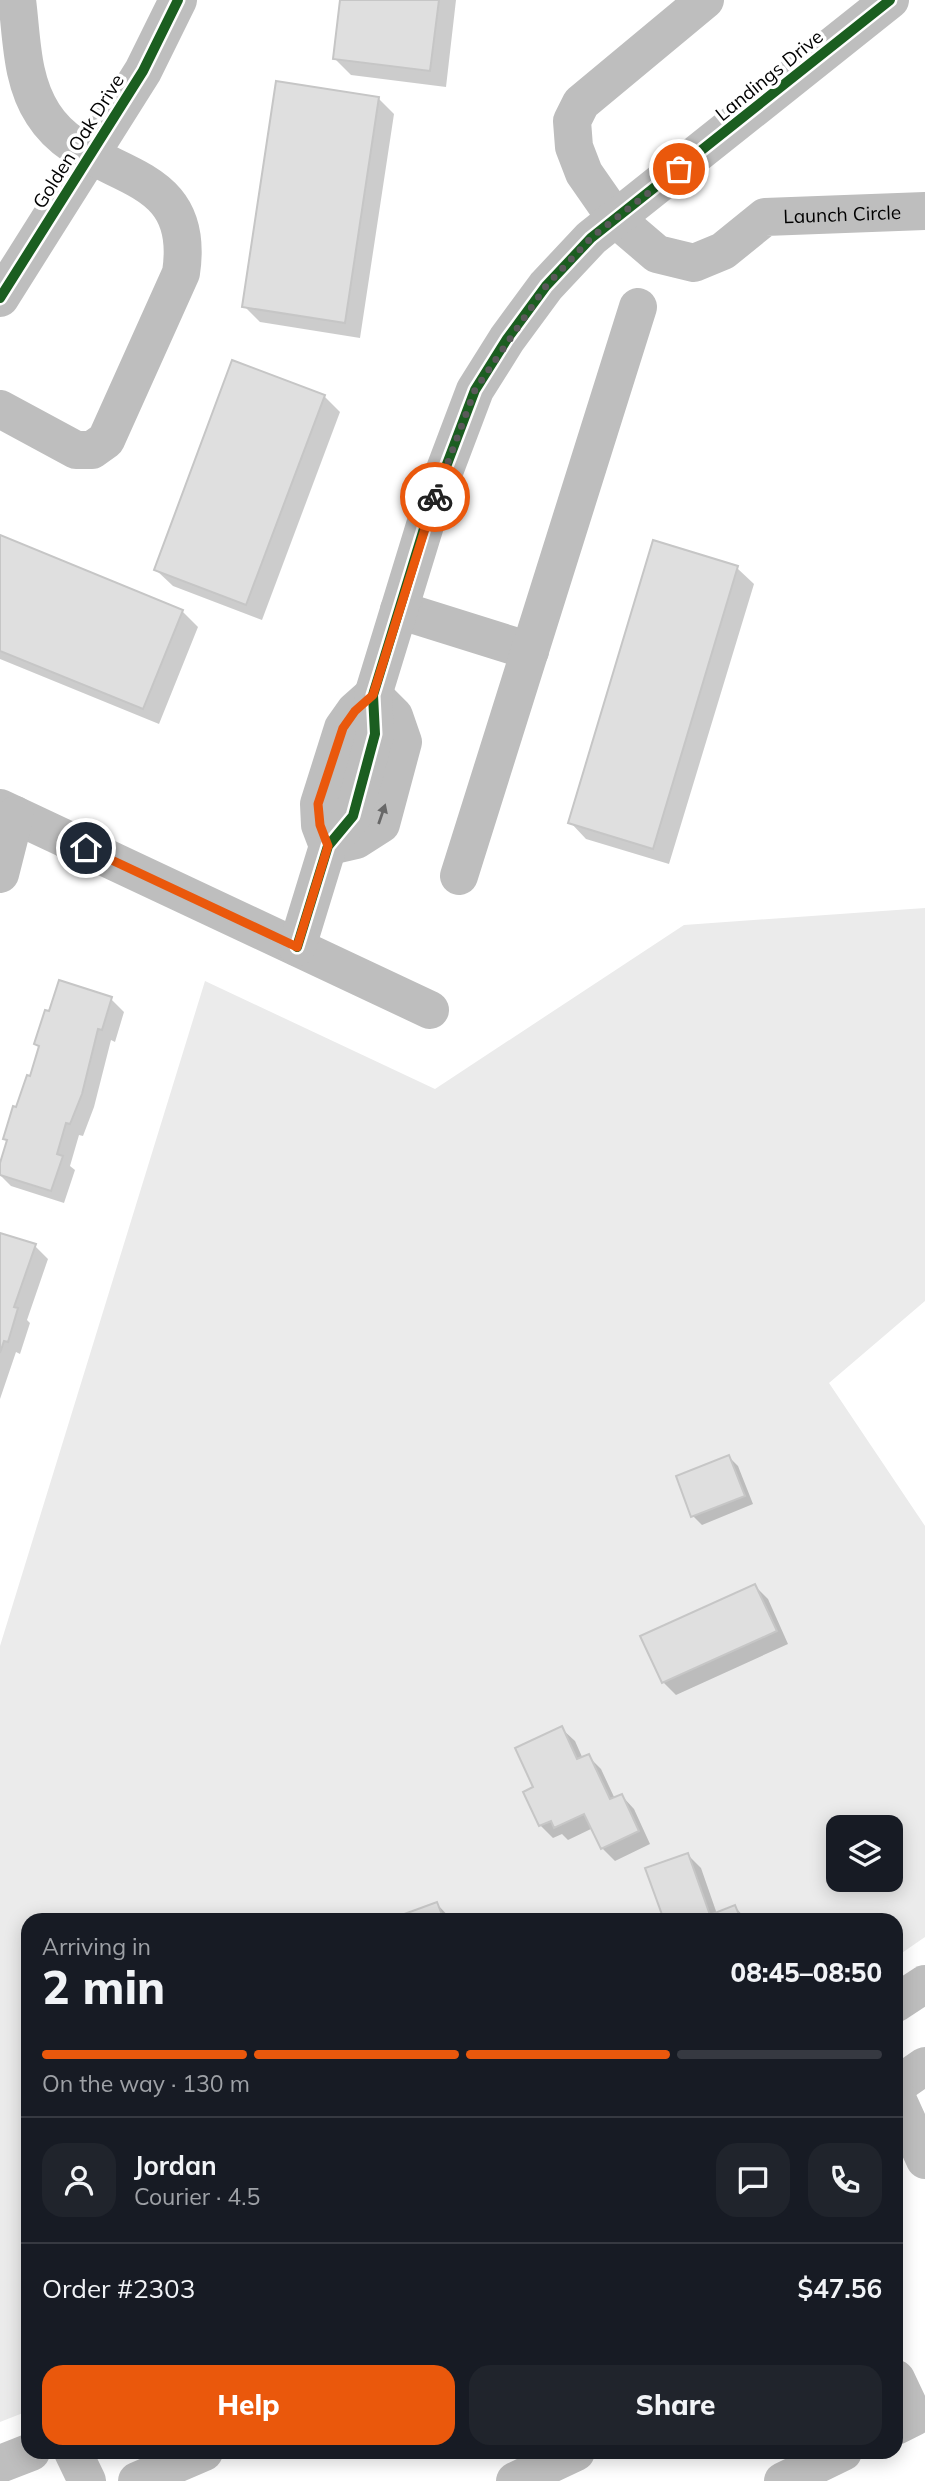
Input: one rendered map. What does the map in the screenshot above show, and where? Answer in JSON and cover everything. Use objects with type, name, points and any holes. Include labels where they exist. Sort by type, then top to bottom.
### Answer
[{"type":"street","points":[[0,409],[76,450],[92,450],[106,440],[181,274],[184,253],[178,221],[158,191],[142,178],[89,157],[55,129],[43,114],[33,93],[22,54],[17,0]]},
{"type":"street","name":"Golden Oak Drive","points":[[0,298],[143,71],[178,0]]},
{"type":"street","name":"Launch Circle","points":[[705,0],[581,103],[572,121],[574,147],[584,173],[616,219],[657,254],[694,263],[723,251],[765,217],[925,211]]},
{"type":"street","name":"Landings Drive","points":[[328,846],[320,825],[318,804],[343,728],[355,711],[373,695],[430,509],[475,390],[546,286],[592,237],[890,0]]},
{"type":"street","points":[[459,876],[638,307]]},
{"type":"street","points":[[400,610],[530,651]]},
{"type":"street","points":[[297,947],[328,846],[356,840],[381,824],[403,742],[394,716],[373,695]]},
{"type":"street","points":[[0,874],[8,812],[430,1010]]},
{"type":"street","points":[[903,1998],[925,1984]]},
{"type":"street","points":[[903,2081],[925,2067]]},
{"type":"street","points":[[903,2111],[925,2160]]},
{"type":"street","points":[[0,2464],[21,2456]]},
{"type":"street","points":[[76,2459],[87,2481]]},
{"type":"street","points":[[137,2481],[188,2459]]},
{"type":"street","points":[[515,2481],[561,2459]]},
{"type":"street","points":[[783,2481],[828,2459]]},
{"type":"shaded area","points":[[925,908],[925,1301],[829,1383],[925,1526],[925,1937],[903,1952],[903,1913],[21,1913],[21,2414],[0,2422],[0,1646],[205,981],[435,1089],[684,925]]},
{"type":"building","points":[[340,0],[439,0],[430,71],[333,59]]},
{"type":"building","points":[[276,81],[379,97],[345,323],[242,307]]},
{"type":"building","points":[[232,360],[325,395],[246,605],[154,570]]},
{"type":"building","points":[[0,535],[183,610],[143,709],[0,651]]},
{"type":"building","points":[[653,540],[738,566],[653,849],[568,823]]},
{"type":"building","points":[[59,980],[112,997],[102,1030],[98,1029],[82,1094],[70,1124],[66,1123],[57,1154],[63,1156],[51,1191],[0,1175],[0,1163],[7,1140],[3,1139],[13,1106],[16,1107],[27,1075],[30,1076],[39,1046],[34,1044],[45,1010],[49,1011]]},
{"type":"building","points":[[0,1233],[36,1244],[14,1307],[18,1308],[8,1342],[4,1341],[0,1353]]},
{"type":"building","points":[[729,1455],[745,1496],[691,1517],[676,1476]]},
{"type":"building","points":[[755,1584],[777,1631],[662,1683],[640,1636]]},
{"type":"building","points":[[562,1726],[577,1759],[589,1754],[610,1799],[622,1794],[639,1831],[601,1849],[584,1814],[554,1828],[551,1821],[539,1826],[523,1792],[533,1787],[515,1748]]},
{"type":"building","points":[[688,1853],[709,1913],[661,1913],[645,1868]]},
{"type":"building","points":[[437,1902],[441,1913],[407,1913]]},
{"type":"building","points":[[735,1905],[738,1913],[715,1913]]},
{"type":"cycle path","points":[[0,298],[143,71],[178,0]]},
{"type":"cycle path","points":[[297,947],[328,846],[353,816],[375,734],[373,695],[430,509],[475,390],[507,339],[546,286],[591,238],[890,0]]},
{"type":"way so far","points":[[435,497],[475,390],[507,339],[546,286],[592,237],[679,169]]},
{"type":"route","points":[[86,848],[297,947],[328,846],[320,825],[318,804],[343,728],[355,711],[373,695],[435,497]]}]
